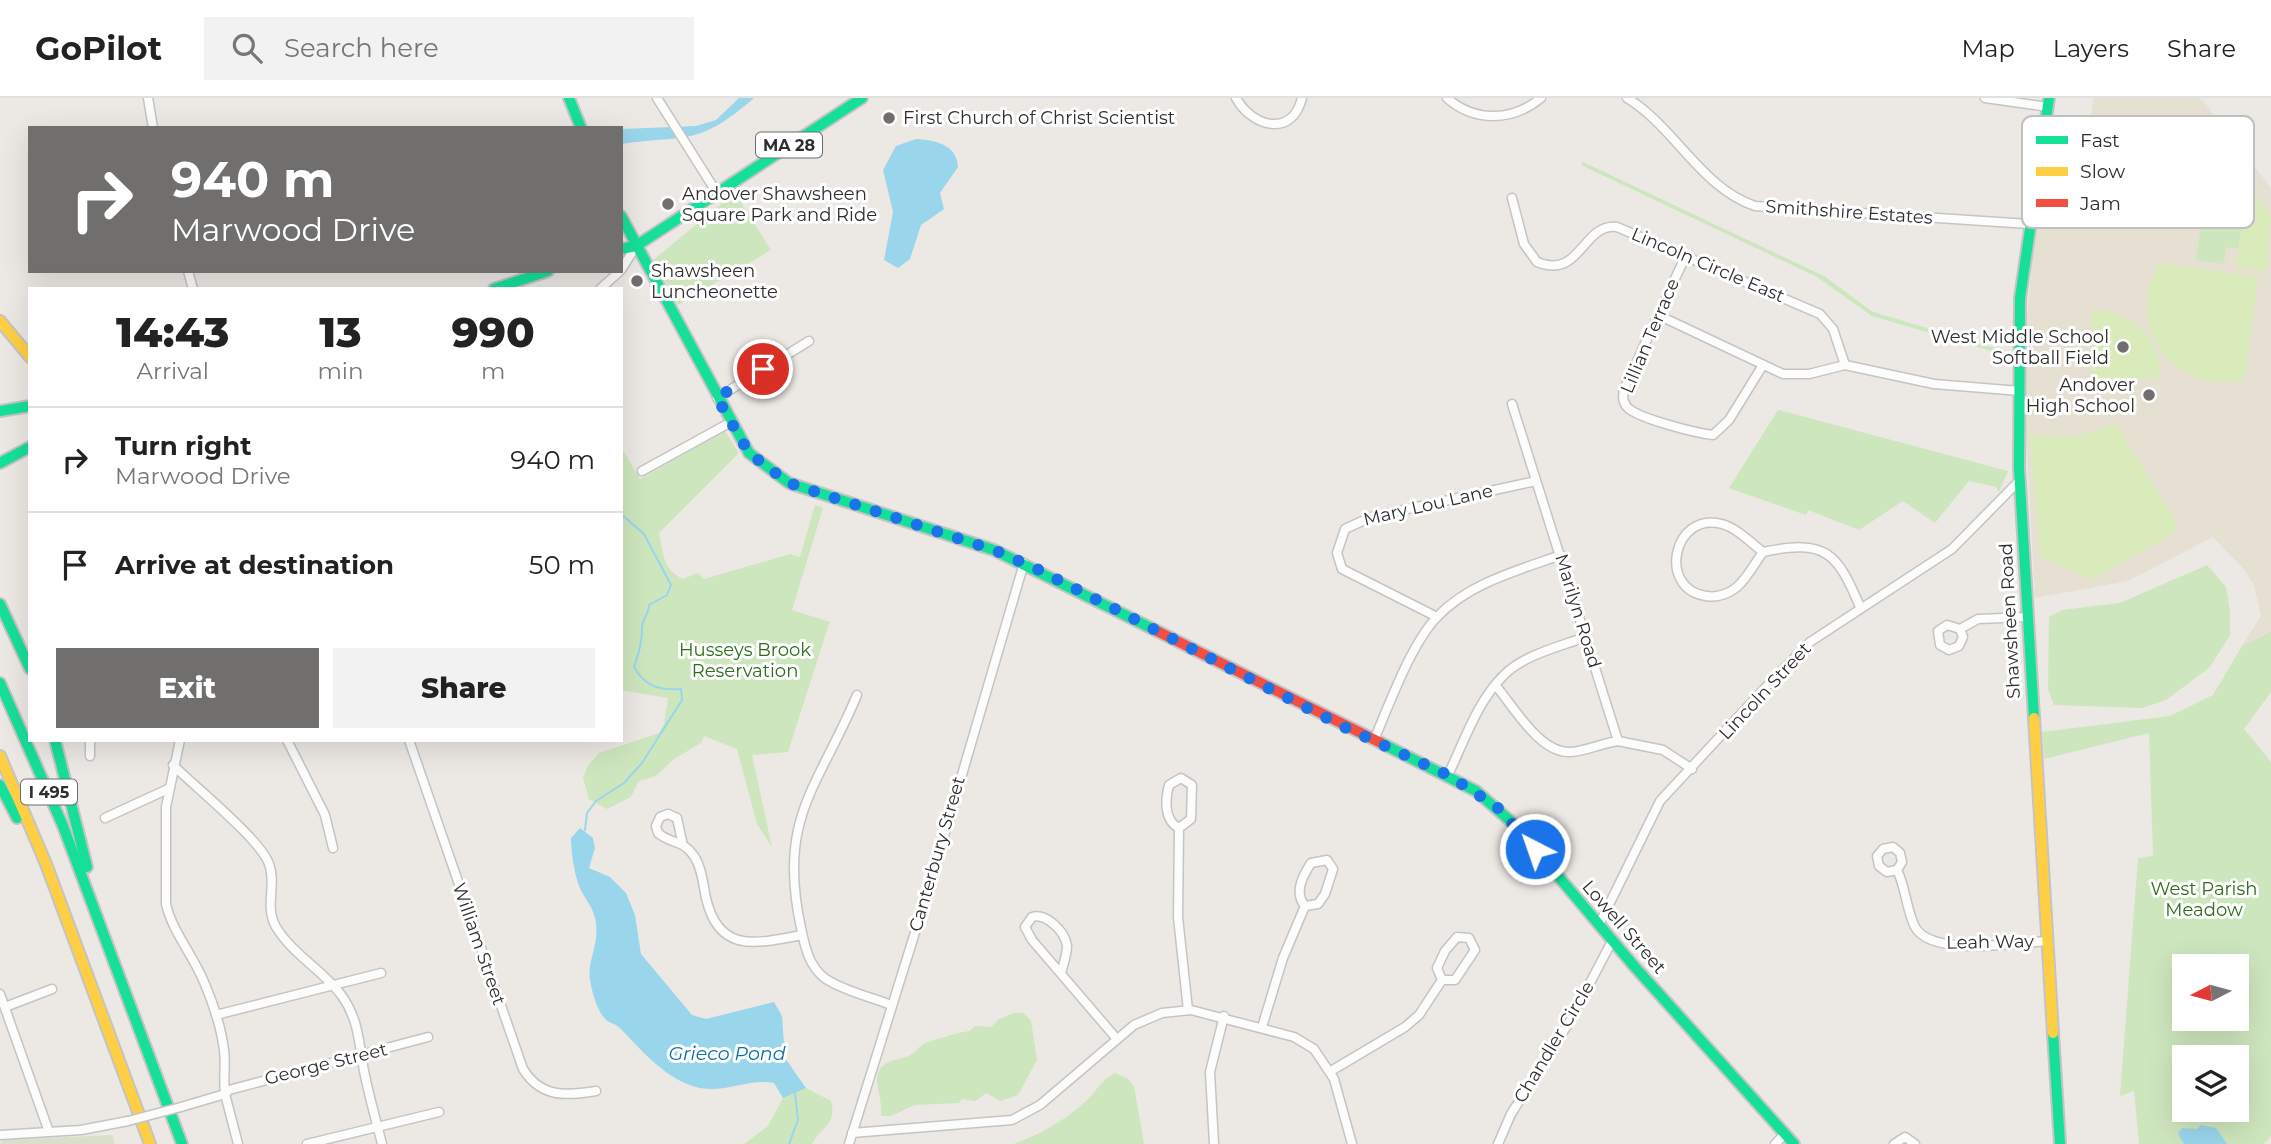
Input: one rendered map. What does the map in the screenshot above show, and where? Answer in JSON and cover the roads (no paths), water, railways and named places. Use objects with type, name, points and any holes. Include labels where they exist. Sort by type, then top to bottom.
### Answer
[{"type":"main road","points":[[569,98],[579,126]]},
{"type":"main road","name":"MA 28","points":[[623,249],[636,246],[862,98]]},
{"type":"main road","name":"Lowell Street","points":[[623,220],[749,453],[789,483],[994,550],[1024,563],[1448,775],[1497,807],[1612,941],[1794,1144]]},
{"type":"main road","name":"Shawsheen Road","points":[[2028,228],[2019,315],[2019,481],[2060,1144]]},
{"type":"main road","points":[[500,287],[542,273]]},
{"type":"main road","points":[[0,321],[28,356]]},
{"type":"main road","points":[[0,411],[28,406]]},
{"type":"main road","points":[[0,454],[28,446]]},
{"type":"main road","points":[[0,463],[28,446]]},
{"type":"main road","points":[[0,604],[28,665]]},
{"type":"main road","name":"I 495","points":[[0,683],[63,826],[182,1144]]},
{"type":"main road","points":[[56,742],[88,870],[92,903]]},
{"type":"main road","name":"I 495","points":[[0,756],[46,864],[150,1144]]},
{"type":"main road","points":[[0,785],[27,840],[46,864]]},
{"type":"street","points":[[148,98],[153,126]]},
{"type":"street","points":[[657,98],[717,193]]},
{"type":"street","points":[[1236,98],[1248,115],[1267,124],[1290,118],[1302,98]]},
{"type":"street","points":[[1447,98],[1469,112],[1491,117],[1522,110],[1541,98]]},
{"type":"street","name":"Smithshire Estates","points":[[1627,98],[1651,114],[1720,186],[1741,201],[1755,206],[2022,223]]},
{"type":"street","points":[[1985,98],[2048,102]]},
{"type":"street","name":"Lincoln Circle East","points":[[1512,198],[1526,249],[1532,259],[1554,266],[1569,261],[1596,233],[1609,227],[1686,255],[1821,314],[1833,330],[1845,366]]},
{"type":"street","points":[[623,268],[636,246]]},
{"type":"street","name":"Lillian Terrace","points":[[1686,255],[1622,394],[1626,405],[1638,415],[1713,435],[1729,421],[1763,365]]},
{"type":"street","points":[[602,287],[619,273]]},
{"type":"street","points":[[1658,315],[1783,374],[1809,374],[1845,366],[1934,384],[2021,391]]},
{"type":"street","points":[[717,398],[809,341]]},
{"type":"street","name":"Marilyn Road","points":[[1512,404],[1618,741]]},
{"type":"street","points":[[642,471],[731,422]]},
{"type":"street","name":"Mary Lou Lane","points":[[1437,617],[1418,605],[1353,577],[1342,569],[1337,553],[1345,529],[1371,516],[1535,481]]},
{"type":"street","name":"Lincoln Street","points":[[1599,925],[1655,810],[1810,642],[1860,607],[1928,568],[1952,549],[2019,481]]},
{"type":"street","points":[[1763,552],[1741,583],[1723,595],[1708,597],[1694,592],[1682,582],[1676,568],[1676,554],[1681,540],[1691,529],[1705,523],[1727,526],[1763,552],[1805,548],[1833,556],[1844,570],[1860,607]]},
{"type":"street","points":[[1374,740],[1398,683],[1437,617],[1463,597],[1496,580],[1561,555]]},
{"type":"street","name":"Canterbury Street","points":[[849,1144],[1024,563]]},
{"type":"street","points":[[1959,629],[1972,620],[2027,617]]},
{"type":"street","points":[[1448,775],[1478,714],[1504,675],[1522,663],[1585,637]]},
{"type":"street","points":[[1496,686],[1536,734],[1559,752],[1574,752],[1618,741],[1663,750],[1692,769]]},
{"type":"street","points":[[857,695],[812,783],[798,822],[793,864],[802,935],[812,965],[827,980],[891,1005]]},
{"type":"street","points":[[90,742],[90,756]]},
{"type":"street","points":[[179,742],[168,789],[166,904],[174,927],[200,973],[216,1015],[224,1051],[225,1094],[237,1144]]},
{"type":"street","points":[[288,742],[325,815],[333,848]]},
{"type":"street","name":"William Street","points":[[410,742],[523,1069],[537,1086],[551,1093],[568,1095],[596,1091]]},
{"type":"street","points":[[173,765],[264,854],[272,873],[270,912],[276,927],[297,953],[342,997],[358,1025],[382,1144]]},
{"type":"street","points":[[1180,828],[1169,819],[1167,800],[1169,785],[1181,778],[1192,785],[1194,803],[1191,819],[1180,828],[1178,917],[1188,1010]]},
{"type":"street","points":[[105,818],[168,789]]},
{"type":"street","points":[[682,841],[697,862],[710,912],[723,932],[737,940],[753,943],[802,935]]},
{"type":"street","points":[[1262,1027],[1283,958],[1305,906],[1299,892],[1305,873],[1313,862],[1326,860],[1333,870],[1325,894],[1318,904],[1305,906]]},
{"type":"street","name":"Leah Way","points":[[1896,870],[1915,927],[1929,941],[1976,945],[2047,941]]},
{"type":"street","points":[[1060,973],[1066,953],[1065,940],[1048,919],[1039,915],[1032,917],[1025,925],[1028,934],[1060,973],[1116,1038]]},
{"type":"street","points":[[1331,1071],[1405,1027],[1419,1015],[1442,980],[1458,978],[1474,955],[1475,945],[1469,937],[1456,938],[1445,951],[1437,968],[1442,980]]},
{"type":"street","name":"Chandler Circle","points":[[1498,1144],[1511,1114],[1570,1021],[1612,941]]},
{"type":"street","points":[[216,1015],[381,973]]},
{"type":"street","points":[[5,1007],[52,989]]},
{"type":"street","points":[[0,994],[49,1132]]},
{"type":"street","points":[[852,1133],[1012,1121],[1040,1105],[1116,1038],[1148,1017],[1188,1010],[1224,1016],[1307,1044],[1331,1071],[1352,1144]]},
{"type":"street","points":[[1214,1144],[1210,1072],[1224,1016]]},
{"type":"street","name":"George Street","points":[[0,1135],[99,1128],[225,1094],[237,1086],[428,1037]]},
{"type":"street","points":[[307,1144],[439,1112]]},
{"type":"street","points":[[1775,1144],[1785,1134]]},
{"type":"street","points":[[1894,1144],[1902,1137],[1915,1144]]},
{"type":"water","points":[[739,98],[754,98],[719,124],[692,136],[623,144],[623,129],[696,126],[716,120]]},
{"type":"water","points":[[916,139],[937,142],[949,148],[957,159],[958,167],[940,193],[944,209],[921,225],[910,259],[898,268],[884,260],[893,212],[883,170],[896,146]]},
{"type":"water","name":"Grieco Pond","points":[[580,828],[593,838],[595,848],[589,868],[610,877],[626,893],[635,915],[641,954],[692,1015],[706,1019],[774,1002],[782,1016],[785,1058],[806,1088],[783,1098],[774,1083],[756,1082],[710,1089],[688,1084],[666,1072],[617,1025],[606,1020],[598,1007],[590,980],[596,939],[595,918],[580,889],[573,859],[571,838]]},
{"type":"water","points":[[2201,1125],[2216,1128],[2227,1144],[2184,1144],[2178,1134],[2182,1128],[2197,1129]]},
{"type":"waterway","points":[[585,830],[587,813],[596,801],[624,783],[642,763],[682,700],[681,689],[654,686],[643,679],[634,667],[641,643],[642,624],[649,605],[667,595],[671,585],[644,534],[623,516]]},
{"type":"waterway","points":[[789,1144],[798,1120],[795,1093]]},
{"type":"place","name":"First Church of Christ Scientist","points":[[889,118]]},
{"type":"place","name":"Andover Shawsheen Square Park and Ride","points":[[668,204]]},
{"type":"place","name":"Shawsheen Luncheonette","points":[[637,281]]},
{"type":"place","name":"West Middle School Softball Field","points":[[2123,347]]},
{"type":"place","name":"Andover High School","points":[[2149,395]]},
{"type":"park label","name":"Husseys Brook Reservation","points":[[745,660]]},
{"type":"park label","name":"West Parish Meadow","points":[[2204,899]]}]
